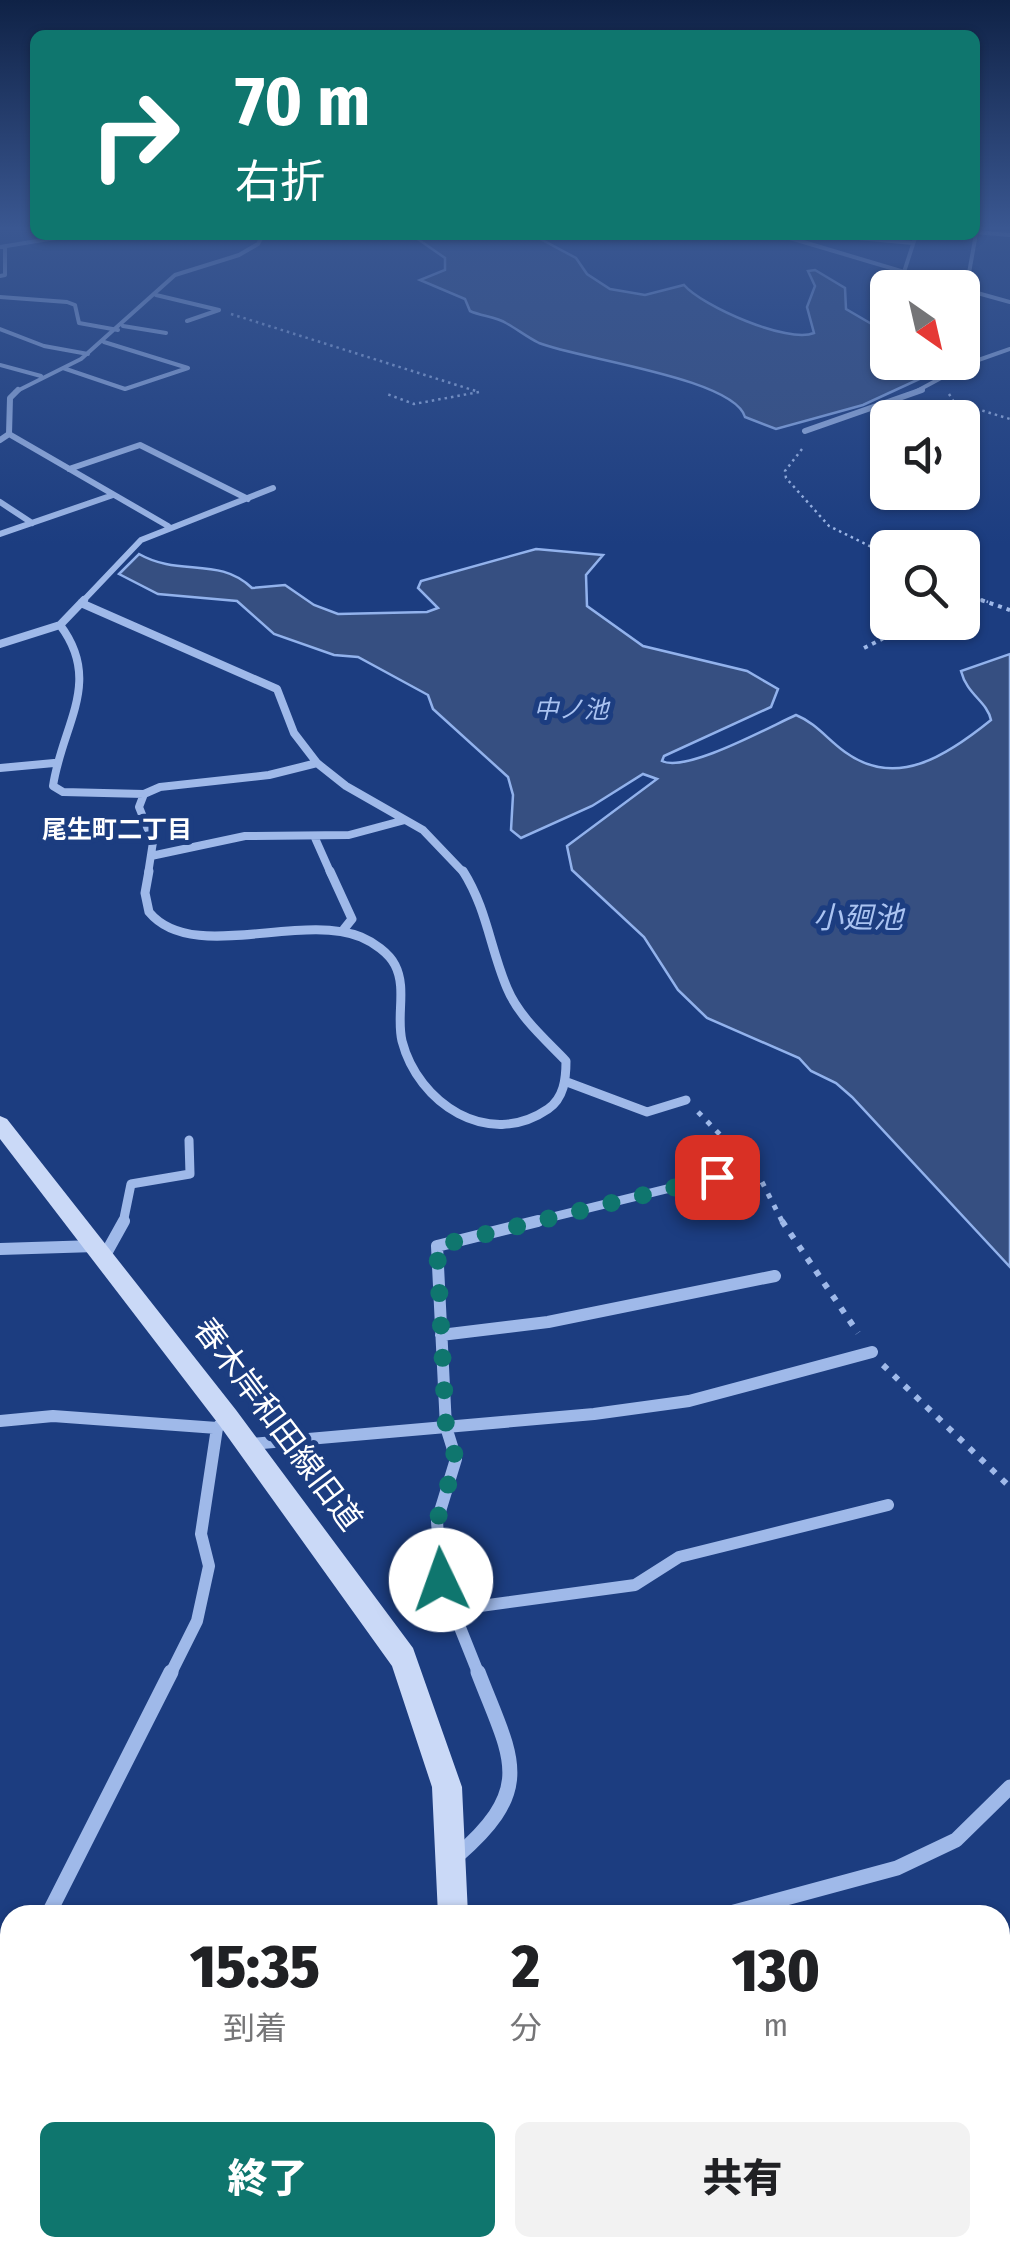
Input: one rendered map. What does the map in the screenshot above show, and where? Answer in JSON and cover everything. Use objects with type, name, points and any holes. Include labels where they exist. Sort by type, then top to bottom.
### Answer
[{"type":"street","points":[[11,333],[44,346],[88,354]]},
{"type":"street","points":[[9,434],[10,398],[22,385],[88,354],[114,333]]},
{"type":"street","points":[[62,368],[126,389],[188,368],[104,342]]},
{"type":"street","points":[[980,360],[1010,349]]},
{"type":"street","points":[[0,365],[42,376]]},
{"type":"street","points":[[804,431],[939,380]]},
{"type":"street","points":[[0,440],[9,434]]},
{"type":"street","points":[[9,434],[168,526]]},
{"type":"street","points":[[70,469],[140,445],[248,499]]},
{"type":"street","points":[[0,644],[60,626],[141,540],[168,526],[273,488]]},
{"type":"street","points":[[0,534],[114,495]]},
{"type":"street","points":[[0,502],[32,523]]},
{"type":"street","points":[[81,604],[277,689],[294,733],[317,763],[444,848],[464,872],[484,907],[507,989],[526,1018],[566,1061],[567,1082],[550,1108],[523,1122],[492,1127],[466,1123],[443,1110],[422,1084],[402,1043],[397,970],[387,955],[344,930],[310,926],[210,934],[176,930],[156,921],[146,906],[154,839],[139,807],[144,794]]},
{"type":"street","points":[[60,626],[80,654],[84,679],[54,763],[54,786],[63,792],[128,790],[144,794],[160,788],[269,775],[317,763]]},
{"type":"street","points":[[0,768],[54,763]]},
{"type":"street","points":[[151,856],[245,836],[315,838],[378,829],[406,820]]},
{"type":"street","points":[[315,838],[352,919],[344,930]]},
{"type":"street","points":[[567,1082],[647,1112],[686,1100]]},
{"type":"street","name":"春木岸和田線旧道","points":[[0,1124],[100,1252],[222,1423],[248,1445],[404,1658],[447,1787],[453,1905]]},
{"type":"street","points":[[0,1249],[100,1252],[124,1224],[131,1184],[190,1174],[189,1140]]},
{"type":"street","points":[[453,1859],[496,1823],[512,1786],[511,1758],[441,1580],[437,1521],[456,1459],[446,1427],[437,1246],[752,1168]]},
{"type":"street","points":[[441,1335],[548,1322],[775,1276]]},
{"type":"street","points":[[248,1445],[689,1400],[872,1352]]},
{"type":"street","points":[[0,1421],[53,1416],[222,1423],[201,1534],[208,1566],[196,1621],[53,1905]]},
{"type":"street","points":[[451,1610],[636,1584],[679,1556],[888,1505]]},
{"type":"street","points":[[761,1905],[897,1868],[956,1840],[1010,1787]]},
{"type":"path","points":[[293,333],[479,392],[414,404],[387,394]]},
{"type":"path","points":[[955,380],[947,398],[1010,419]]},
{"type":"path","points":[[804,431],[800,457],[786,471],[786,478],[824,525],[839,536],[870,548]]},
{"type":"path","points":[[980,599],[1010,610]]},
{"type":"path","points":[[864,648],[876,640]]},
{"type":"path","points":[[686,1100],[752,1168],[819,1283],[872,1352],[912,1399],[966,1443],[1010,1488]]},
{"type":"water","points":[[523,333],[870,333],[870,380],[917,380],[863,405],[776,429],[745,417],[735,403],[714,391],[653,371],[559,349]]},
{"type":"water","name":"小廻池","points":[[536,549],[603,555],[586,575],[587,606],[643,646],[747,671],[778,689],[771,707],[664,756],[662,761],[674,763],[708,755],[796,715],[864,763],[903,768],[922,763],[958,745],[991,720],[961,671],[1010,654],[1010,1267],[852,1097],[836,1083],[811,1071],[799,1058],[707,1018],[678,990],[644,937],[572,870],[567,846],[657,779],[643,774],[592,806],[521,838],[511,830],[513,795],[508,777],[433,709],[428,695],[358,657],[334,655],[274,634],[237,601],[158,594],[119,574],[139,554],[169,565],[226,572],[252,588],[285,585],[314,605],[338,614],[427,612],[438,608],[418,588],[421,581]]},
{"type":"district","name":"尾生町二丁目","points":[[117,830]]},
{"type":"route","points":[[441,1580],[437,1521],[456,1459],[446,1427],[437,1246],[717,1177]]},
{"type":"water label","name":"中ノ池","points":[[571,710]]}]
